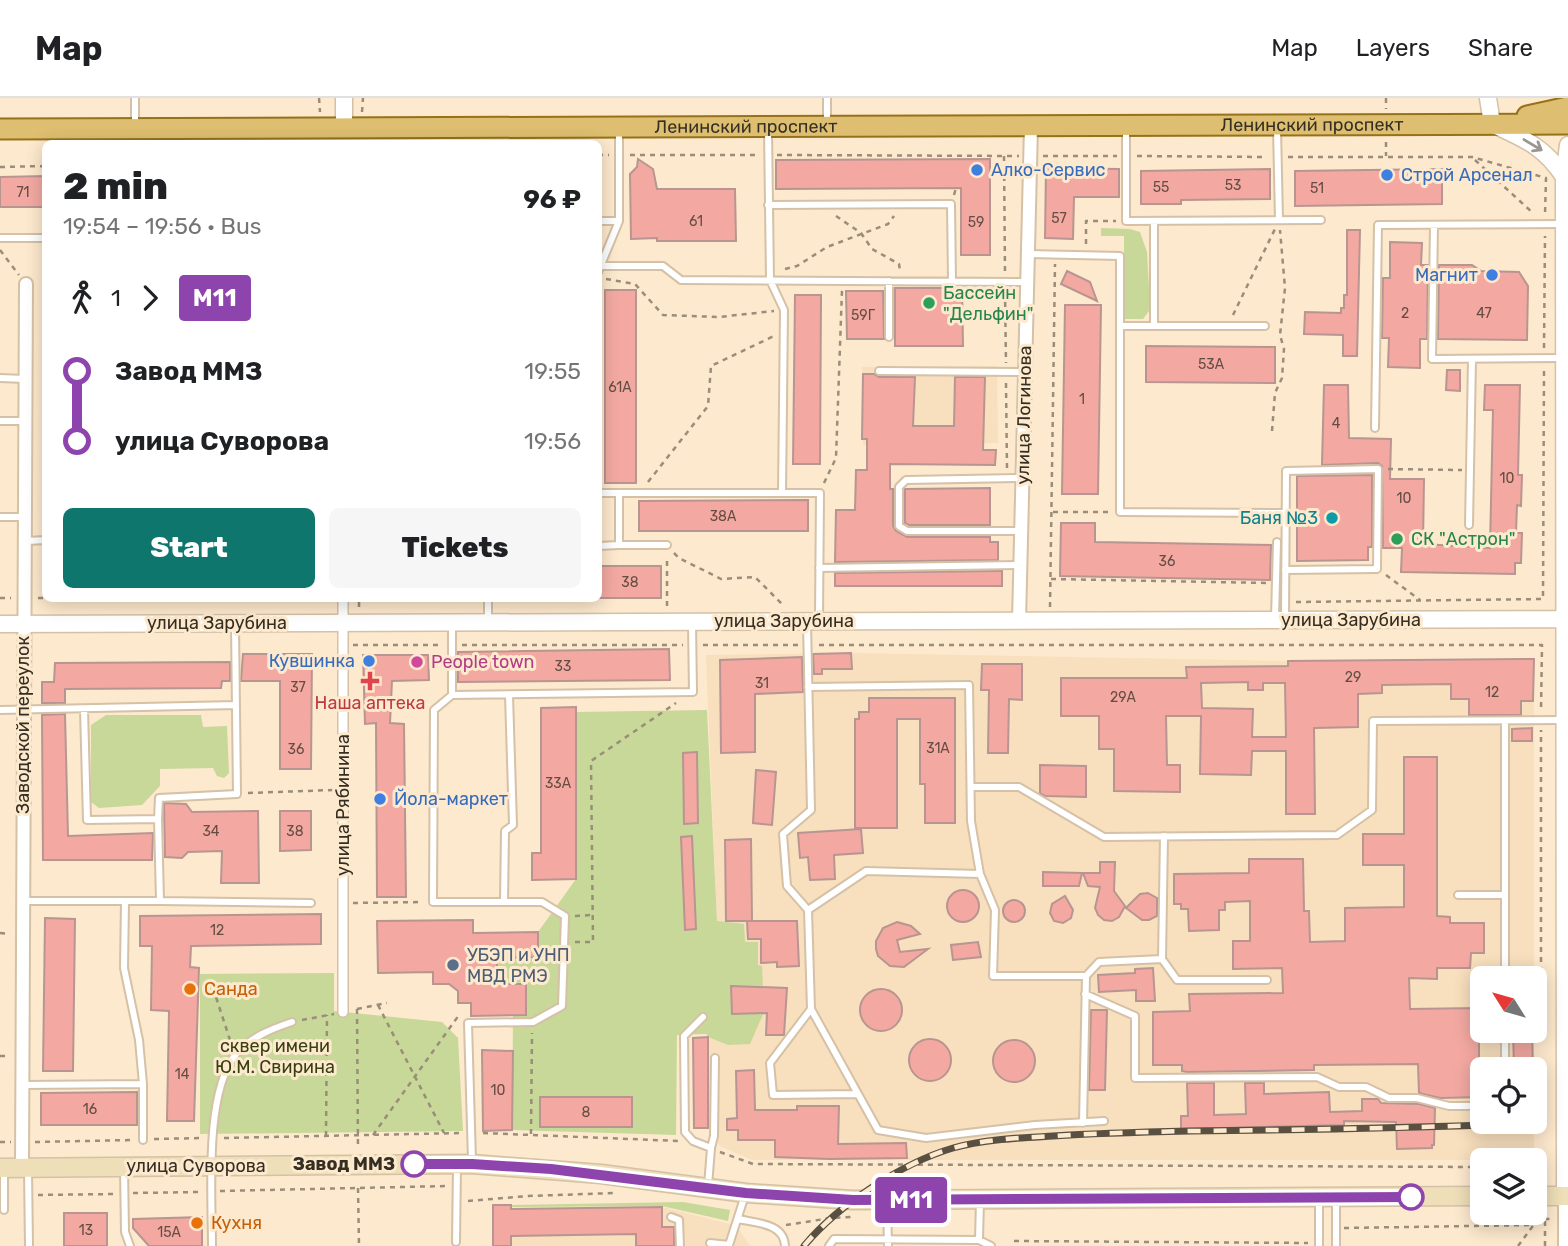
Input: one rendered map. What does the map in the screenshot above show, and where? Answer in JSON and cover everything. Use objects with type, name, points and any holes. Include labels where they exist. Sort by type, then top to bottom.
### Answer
[{"type":"main road","name":"Ленинский проспект","points":[[1492,124],[1568,107]]},
{"type":"main road","name":"Ленинский проспект","points":[[0,130],[135,129],[158,133],[344,129],[481,132],[619,128],[1568,124]]},
{"type":"main road","name":"улица Суворова","points":[[2,1168],[465,1164],[601,1174],[746,1193],[887,1200],[1470,1196]]},
{"type":"main road","points":[[1547,1191],[1567,1196]]},
{"type":"street","points":[[344,98],[344,129]]},
{"type":"street","points":[[1488,98],[1492,124],[1535,144],[1554,162],[1564,177]]},
{"type":"street","name":"улица Логинова","points":[[1019,621],[1031,126]]},
{"type":"street","points":[[1566,1246],[1564,177],[1568,145]]},
{"type":"street","name":"Заводской переулок","points":[[25,1167],[22,1085],[26,284]]},
{"type":"street","name":"улица Рябинина","points":[[343,602],[343,1012]]},
{"type":"street","name":"улица Зарубина","points":[[0,624],[1566,619]]},
{"type":"lane","points":[[135,98],[135,129]]},
{"type":"lane","points":[[827,98],[827,127]]},
{"type":"lane","points":[[1277,125],[1279,220]]},
{"type":"lane","points":[[1126,126],[1126,221],[1321,220]]},
{"type":"lane","points":[[768,127],[770,280],[784,310],[782,493]]},
{"type":"lane","points":[[602,264],[619,221],[619,128]]},
{"type":"lane","points":[[768,205],[951,204],[952,281]]},
{"type":"lane","points":[[602,221],[619,221]]},
{"type":"lane","points":[[1154,221],[1154,326]]},
{"type":"lane","points":[[1375,428],[1378,225],[1564,224]]},
{"type":"lane","points":[[1434,225],[1433,359],[1564,358]]},
{"type":"lane","points":[[0,239],[42,238]]},
{"type":"lane","points":[[1028,254],[1120,256],[1119,512],[1286,513]]},
{"type":"lane","points":[[602,269],[663,266],[681,280],[1027,282]]},
{"type":"lane","points":[[889,281],[889,337]]},
{"type":"lane","points":[[1120,326],[1265,326]]},
{"type":"lane","points":[[1469,526],[1472,359]]},
{"type":"lane","points":[[879,371],[1025,372]]},
{"type":"lane","points":[[0,378],[25,379]]},
{"type":"lane","points":[[0,421],[25,421]]},
{"type":"lane","points":[[1280,620],[1285,602],[1285,570],[1286,513],[1286,471],[1378,470],[1377,569],[1285,570]]},
{"type":"lane","points":[[1021,531],[907,531],[900,526],[899,487],[906,480],[1023,478]]},
{"type":"lane","points":[[602,493],[820,493],[819,568],[813,622],[807,645],[811,810],[783,834],[787,887],[808,910],[811,1009],[878,1130],[926,1138],[1035,1125],[1104,1121]]},
{"type":"lane","points":[[619,493],[619,545]]},
{"type":"lane","points":[[0,517],[24,517]]},
{"type":"lane","points":[[24,541],[42,540]]},
{"type":"lane","points":[[1277,542],[1275,583],[1280,620]]},
{"type":"lane","points":[[602,546],[667,545]]},
{"type":"lane","points":[[819,568],[1020,565]]},
{"type":"lane","points":[[488,602],[488,622]]},
{"type":"lane","points":[[452,622],[452,695]]},
{"type":"lane","points":[[456,1242],[457,1186],[465,1164],[471,1133],[468,1023],[533,1022],[562,1006],[565,916],[542,902],[433,902],[434,710],[452,695],[693,692],[691,622]]},
{"type":"lane","points":[[160,901],[159,797],[237,794],[235,623]]},
{"type":"lane","points":[[808,687],[969,685],[971,821],[980,874],[995,910],[993,976],[1086,976]]},
{"type":"lane","points":[[504,901],[505,831],[513,825],[509,695]]},
{"type":"lane","points":[[0,710],[236,705]]},
{"type":"lane","points":[[84,709],[87,820],[158,819]]},
{"type":"lane","points":[[1505,720],[1505,966]]},
{"type":"lane","points":[[971,787],[1019,787],[1104,837],[1336,835],[1372,810],[1373,721],[1565,720]]},
{"type":"lane","points":[[1164,836],[1162,959],[1177,980],[1267,980]]},
{"type":"lane","points":[[808,910],[866,871],[980,874]]},
{"type":"lane","points":[[1458,895],[1505,895]]},
{"type":"lane","points":[[23,901],[311,903]]},
{"type":"lane","points":[[125,901],[124,968],[139,1040],[143,1084],[143,1140]]},
{"type":"lane","points":[[1083,1123],[1086,976],[1099,962],[1162,959]]},
{"type":"lane","points":[[1085,994],[1135,1016],[1135,1078],[1317,1077],[1339,1087],[1366,1087],[1389,1098],[1417,1098],[1449,1106],[1470,1106]]},
{"type":"lane","points":[[811,1009],[770,1063],[773,1095],[858,1094]]},
{"type":"lane","points":[[704,1017],[684,1036],[685,1132],[693,1141],[711,1148]]},
{"type":"lane","points":[[212,1246],[211,1138],[223,1080],[235,1056],[258,1036],[292,1022]]},
{"type":"lane","points":[[708,1188],[714,1136],[715,1058]]},
{"type":"lane","points":[[22,1085],[143,1084]]},
{"type":"lane","points":[[124,1166],[125,1232],[130,1246]]},
{"type":"lane","points":[[25,1167],[29,1246]]},
{"type":"lane","points":[[2,1168],[4,1210]]},
{"type":"lane","points":[[710,1243],[729,1245],[746,1193]]},
{"type":"lane","points":[[1328,1197],[1336,1228],[1336,1246]]},
{"type":"lane","points":[[1319,1244],[1328,1197]]},
{"type":"lane","points":[[979,1240],[980,1199]]},
{"type":"lane","points":[[887,1200],[888,1243]]},
{"type":"lane","points":[[671,1217],[680,1220],[680,1246]]},
{"type":"lane","points":[[738,1219],[778,1229],[784,1236],[785,1246]]},
{"type":"lane","points":[[829,1246],[834,1239],[888,1243],[979,1240],[991,1246]]},
{"type":"path","points":[[319,98],[320,114]]},
{"type":"path","points":[[362,98],[362,116]]},
{"type":"path","points":[[1386,98],[1386,110]]},
{"type":"path","points":[[1386,138],[1386,157]]},
{"type":"path","points":[[1004,156],[1007,479]]},
{"type":"path","points":[[1285,602],[1542,599],[1546,178],[1472,157],[1545,224]]},
{"type":"path","points":[[0,167],[42,166]]},
{"type":"path","points":[[813,205],[840,217],[861,233],[872,249],[899,264],[901,281]]},
{"type":"path","points":[[770,280],[774,272],[797,266],[827,247],[888,224],[901,205]]},
{"type":"path","points":[[1227,326],[1279,220]]},
{"type":"path","points":[[1272,431],[1275,393],[1282,378],[1284,349],[1280,335],[1285,288],[1279,220]]},
{"type":"path","points":[[1086,255],[1086,221],[1126,221]]},
{"type":"path","points":[[0,250],[26,284]]},
{"type":"path","points":[[1050,621],[1055,254]]},
{"type":"path","points":[[602,279],[635,284],[663,315],[719,317],[784,310]]},
{"type":"path","points":[[820,493],[836,458],[842,281]]},
{"type":"path","points":[[963,317],[1005,317]]},
{"type":"path","points":[[639,493],[708,406],[712,366],[783,332]]},
{"type":"path","points":[[1378,470],[1470,470]]},
{"type":"path","points":[[1051,512],[1119,512]]},
{"type":"path","points":[[667,545],[679,558],[722,579],[755,577],[783,605]]},
{"type":"path","points":[[667,545],[667,606]]},
{"type":"path","points":[[1377,569],[1421,600]]},
{"type":"path","points":[[1051,579],[1275,583]]},
{"type":"path","points":[[359,602],[359,607]]},
{"type":"path","points":[[343,645],[1542,645],[1541,966]]},
{"type":"path","points":[[564,943],[593,942],[591,761],[693,692]]},
{"type":"path","points":[[237,794],[343,790]]},
{"type":"path","points":[[343,903],[433,902]]},
{"type":"path","points":[[565,916],[592,915]]},
{"type":"path","points":[[213,988],[235,1056]]},
{"type":"path","points":[[379,1005],[444,1134]]},
{"type":"path","points":[[357,1009],[358,1149]]},
{"type":"path","points":[[326,1136],[327,1015]]},
{"type":"path","points":[[373,1135],[459,1015]]},
{"type":"path","points":[[531,1135],[533,1022]]},
{"type":"path","points":[[22,1142],[471,1133],[693,1141]]},
{"type":"path","points":[[711,1148],[753,1164],[1470,1167]]},
{"type":"path","points":[[28,1196],[457,1186],[468,1201],[620,1193]]},
{"type":"path","points":[[358,1188],[359,1246]]},
{"type":"path","points":[[1336,1228],[1484,1225]]},
{"type":"path","points":[[1518,1246],[1533,1225]]},
{"type":"path","points":[[1545,1225],[1545,1246]]},
{"type":"path","points":[[1014,1241],[1319,1244]]},
{"type":"shaded area","points":[[997,366],[998,443],[863,445],[862,367]]},
{"type":"shaded area","points":[[851,653],[1288,661],[1534,659],[1534,966],[1470,966],[1470,1043],[1534,1043],[1534,1057],[1470,1057],[1470,1134],[1534,1134],[1534,1148],[1470,1148],[1470,1160],[752,1160],[720,1146],[709,1128],[708,1037],[728,1045],[758,965],[745,942],[717,922],[706,655]]},
{"type":"shaded area","points":[[662,1207],[730,1224],[740,1231],[750,1246],[493,1246],[511,1208]]},
{"type":"green space","points":[[1101,228],[1140,232],[1147,252],[1150,304],[1143,319],[1124,319],[1124,236],[1101,236]]},
{"type":"green space","points":[[707,710],[717,921],[744,924],[745,942],[758,942],[758,965],[762,966],[764,1012],[750,1044],[728,1045],[706,1034],[677,1035],[676,1135],[512,1130],[513,1016],[526,1015],[526,984],[497,984],[497,958],[538,957],[538,932],[576,879],[576,712]]},
{"type":"green space","points":[[106,715],[201,715],[203,727],[227,726],[229,773],[224,778],[217,776],[213,768],[160,769],[160,786],[142,805],[99,808],[91,802],[91,725]]},
{"type":"green space","name":"сквер имени Ю.М. Свирина","points":[[334,973],[334,1011],[442,1022],[458,1038],[463,1131],[200,1134],[200,974]]},
{"type":"green space","points":[[683,1202],[730,1210],[728,1221],[662,1206],[512,1207],[512,1205]]},
{"type":"building","points":[[638,159],[653,169],[657,189],[735,189],[736,241],[631,239],[630,174],[637,167]]},
{"type":"building","points":[[990,159],[990,255],[961,255],[961,188],[776,189],[776,160]]},
{"type":"building","points":[[1046,168],[1119,169],[1119,197],[1074,197],[1073,239],[1045,238]]},
{"type":"building","points":[[1270,169],[1270,199],[1181,200],[1181,204],[1141,204],[1141,171]]},
{"type":"building","points":[[1442,169],[1442,204],[1295,206],[1295,171]]},
{"type":"building","points":[[42,176],[42,207],[0,207],[0,177]]},
{"type":"building","points":[[1347,230],[1360,230],[1357,356],[1343,356],[1343,335],[1304,334],[1305,312],[1341,313],[1341,308],[1344,308],[1344,295],[1347,295]]},
{"type":"building","points":[[1390,242],[1422,243],[1421,265],[1428,265],[1427,339],[1420,339],[1420,368],[1388,367],[1389,338],[1382,338],[1383,278],[1390,278]]},
{"type":"building","points":[[1439,265],[1472,265],[1481,271],[1519,272],[1528,286],[1527,340],[1438,339]]},
{"type":"building","points":[[1067,271],[1090,282],[1097,301],[1061,284]]},
{"type":"building","name":"Бассейн \"Дельфин\"","points":[[895,288],[962,288],[963,346],[895,346]]},
{"type":"building","points":[[605,290],[636,290],[636,483],[605,483]]},
{"type":"building","points":[[846,291],[883,291],[884,339],[847,339]]},
{"type":"building","points":[[795,295],[821,295],[820,464],[793,464]]},
{"type":"building","points":[[1065,305],[1101,305],[1098,494],[1062,494]]},
{"type":"building","points":[[1146,346],[1275,347],[1275,383],[1146,382]]},
{"type":"building","points":[[1447,370],[1460,370],[1460,391],[1446,390]]},
{"type":"building","points":[[863,374],[915,377],[913,426],[954,426],[955,377],[985,377],[983,450],[996,450],[995,465],[890,464],[890,489],[893,489],[893,526],[896,531],[907,537],[990,537],[990,542],[998,542],[998,560],[835,562],[836,510],[855,510],[856,470],[867,470],[867,439],[862,439]]},
{"type":"building","points":[[1324,385],[1348,385],[1349,438],[1391,439],[1390,479],[1424,479],[1423,544],[1490,548],[1493,410],[1484,410],[1485,385],[1520,385],[1518,475],[1522,475],[1521,506],[1517,505],[1516,533],[1522,533],[1521,563],[1515,563],[1515,574],[1401,572],[1402,548],[1383,548],[1382,466],[1378,463],[1322,465]]},
{"type":"building","name":"Баня №3","points":[[1372,475],[1372,547],[1368,547],[1368,560],[1297,561],[1297,476]]},
{"type":"building","points":[[990,488],[990,525],[905,523],[905,489]]},
{"type":"building","points":[[808,500],[808,531],[639,531],[639,501]]},
{"type":"building","points":[[1061,523],[1095,523],[1095,542],[1271,545],[1270,580],[1060,576]]},
{"type":"building","points":[[602,566],[661,566],[661,598],[602,598]]},
{"type":"building","points":[[1002,571],[1002,586],[835,586],[835,573]]},
{"type":"building","points":[[669,649],[670,680],[458,682],[458,652]]},
{"type":"building","points":[[851,653],[852,669],[822,669],[822,674],[814,674],[813,654]]},
{"type":"building","points":[[243,654],[312,654],[311,769],[280,769],[280,681],[241,681]]},
{"type":"building","points":[[363,655],[428,655],[429,680],[392,681],[390,723],[404,724],[406,897],[377,897],[376,723],[365,724]]},
{"type":"building","points":[[802,657],[803,692],[755,694],[755,752],[721,753],[720,660]]},
{"type":"building","points":[[1534,659],[1533,701],[1521,701],[1521,715],[1469,715],[1469,699],[1451,699],[1451,684],[1382,685],[1382,693],[1358,694],[1358,727],[1314,728],[1315,814],[1286,814],[1286,751],[1252,751],[1251,775],[1200,774],[1201,716],[1166,716],[1167,765],[1180,765],[1180,792],[1114,791],[1114,749],[1099,749],[1099,716],[1061,716],[1061,678],[1187,678],[1186,667],[1288,666],[1288,661]],"holes":[[[1248,682],[1248,690],[1263,690],[1263,683],[1285,683],[1286,737],[1252,737],[1253,709],[1202,708],[1201,683]]]},
{"type":"building","points":[[230,662],[230,681],[222,681],[221,688],[65,689],[65,703],[42,703],[42,682],[54,682],[55,663]]},
{"type":"building","points":[[982,664],[1022,664],[1022,700],[1009,699],[1008,753],[988,753],[989,690],[981,690]]},
{"type":"building","points":[[869,698],[955,698],[955,823],[925,823],[925,784],[920,784],[920,719],[897,719],[897,828],[855,828],[855,719],[859,719],[859,712],[869,712]]},
{"type":"building","points":[[576,707],[576,879],[532,880],[532,853],[541,853],[541,708]]},
{"type":"building","points":[[65,714],[68,836],[153,833],[152,860],[43,860],[42,715]]},
{"type":"building","points":[[1532,728],[1532,741],[1512,741],[1512,729]]},
{"type":"building","points":[[697,752],[698,823],[684,824],[683,753]]},
{"type":"building","points":[[1404,757],[1437,757],[1437,916],[1450,917],[1450,923],[1484,923],[1484,953],[1471,953],[1470,968],[1437,968],[1437,979],[1409,978],[1410,1009],[1470,1008],[1470,1043],[1479,1043],[1479,1057],[1470,1057],[1470,1097],[1440,1098],[1419,1093],[1418,1064],[1314,1065],[1314,1070],[1187,1072],[1182,1071],[1182,1065],[1153,1065],[1153,1012],[1190,1011],[1189,994],[1283,993],[1282,968],[1233,969],[1233,941],[1250,941],[1250,901],[1225,902],[1225,910],[1219,910],[1219,930],[1189,931],[1188,909],[1181,909],[1181,904],[1174,904],[1174,874],[1249,873],[1249,859],[1303,859],[1304,911],[1309,911],[1310,942],[1345,941],[1345,908],[1404,907],[1404,865],[1363,865],[1363,834],[1404,834]]},
{"type":"building","points":[[1040,765],[1086,766],[1086,797],[1045,796],[1040,793]]},
{"type":"building","points":[[756,770],[776,772],[772,825],[753,823]]},
{"type":"building","points":[[164,803],[186,804],[192,812],[258,811],[259,883],[221,883],[222,851],[188,852],[182,858],[165,857]]},
{"type":"building","points":[[280,811],[311,811],[311,850],[280,851]]},
{"type":"building","points":[[861,829],[863,853],[834,855],[835,879],[810,880],[808,857],[800,858],[798,833]]},
{"type":"building","points":[[692,836],[696,929],[685,930],[681,837]]},
{"type":"building","points":[[751,839],[752,921],[726,921],[725,840]]},
{"type":"building","points":[[1100,862],[1115,862],[1114,891],[1125,906],[1119,917],[1112,921],[1104,920],[1098,915],[1095,908],[1100,887],[1088,886],[1083,873],[1100,873]]},
{"type":"building","points":[[1043,872],[1082,873],[1079,886],[1043,886]]},
{"type":"building","points":[[963,890],[974,895],[979,906],[974,917],[963,922],[952,917],[947,906],[952,895]]},
{"type":"building","points":[[1148,893],[1157,898],[1157,916],[1142,920],[1126,908],[1140,894]]},
{"type":"building","points":[[1065,896],[1073,910],[1071,918],[1063,923],[1054,921],[1050,913],[1052,904]]},
{"type":"building","points":[[1014,900],[1022,903],[1025,911],[1022,919],[1014,922],[1006,919],[1003,911],[1006,903]]},
{"type":"building","points":[[321,914],[321,944],[191,946],[190,967],[199,968],[194,1121],[167,1121],[169,1011],[151,1010],[152,946],[140,946],[140,916]]},
{"type":"building","points":[[45,918],[75,919],[73,1071],[43,1071]]},
{"type":"building","points":[[473,920],[473,933],[538,932],[538,957],[497,958],[497,984],[526,984],[526,1015],[471,1016],[471,1003],[458,1003],[458,991],[449,984],[433,984],[433,972],[378,973],[377,921]]},
{"type":"building","points":[[747,921],[797,921],[799,966],[777,967],[777,962],[761,963],[761,939],[748,939]]},
{"type":"building","points":[[897,922],[911,926],[920,934],[897,940],[900,952],[928,949],[904,967],[890,966],[878,956],[876,949],[876,941],[883,928]]},
{"type":"building","points":[[978,942],[981,957],[953,960],[951,945]]},
{"type":"building","points":[[1153,968],[1155,1001],[1136,1001],[1136,990],[1099,992],[1098,975],[1135,973],[1135,969]]},
{"type":"building","points":[[731,986],[787,988],[784,1035],[766,1035],[767,1013],[732,1014]]},
{"type":"building","points":[[881,989],[896,995],[902,1010],[896,1025],[881,1031],[866,1025],[860,1010],[866,995]]},
{"type":"building","points":[[1091,1010],[1107,1010],[1105,1090],[1089,1090]]},
{"type":"building","points":[[708,1037],[708,1128],[694,1128],[693,1038]]},
{"type":"building","points":[[930,1039],[945,1045],[951,1060],[945,1075],[930,1081],[915,1075],[909,1060],[915,1045]]},
{"type":"building","points":[[1014,1040],[1029,1046],[1035,1061],[1029,1076],[1014,1082],[999,1076],[993,1061],[999,1046]]},
{"type":"building","points":[[1513,1043],[1532,1043],[1533,1057],[1514,1057]]},
{"type":"building","points":[[482,1050],[513,1051],[512,1130],[483,1131]]},
{"type":"building","points":[[754,1070],[755,1110],[839,1106],[838,1144],[906,1143],[907,1158],[775,1157],[775,1140],[738,1140],[738,1130],[727,1130],[727,1119],[737,1118],[736,1071]]},
{"type":"building","points":[[1187,1083],[1214,1083],[1214,1115],[1246,1114],[1245,1083],[1264,1083],[1264,1094],[1329,1092],[1330,1112],[1362,1111],[1362,1099],[1435,1108],[1434,1145],[1432,1148],[1397,1149],[1396,1122],[1344,1121],[1344,1125],[1181,1129],[1181,1116],[1188,1116]]},
{"type":"building","points":[[137,1092],[137,1125],[41,1125],[41,1093]]},
{"type":"building","points":[[540,1097],[632,1097],[632,1127],[540,1127]]},
{"type":"building","points":[[493,1205],[511,1205],[511,1209],[662,1207],[662,1227],[674,1227],[674,1246],[636,1246],[636,1234],[511,1236],[511,1246],[493,1246]]},
{"type":"building","points":[[64,1213],[107,1213],[107,1246],[64,1246]]},
{"type":"building","points":[[202,1217],[202,1246],[149,1246],[133,1228],[133,1219]]},
{"type":"railway","points":[[804,1246],[834,1216],[892,1175],[933,1155],[977,1143],[1015,1138],[1122,1133],[1470,1125]]},
{"type":"bus line","name":"М11","points":[[414,1164],[472,1164],[551,1169],[746,1193],[853,1200],[1411,1197]]},
{"type":"place","name":"Алко-Сервис","points":[[977,170]]},
{"type":"place","name":"Строй Арсенал","points":[[1387,175]]},
{"type":"place","name":"Магнит","points":[[1492,275]]},
{"type":"place","name":"Бассейн \"Дельфин\"","points":[[929,303]]},
{"type":"place","name":"Баня №3","points":[[1332,518]]},
{"type":"place","name":"СК \"Астрон\"","points":[[1397,539]]},
{"type":"place","name":"Кувшинка","points":[[369,661]]},
{"type":"place","name":"People town","points":[[417,662]]},
{"type":"place","name":"Наша аптека","points":[[370,681]]},
{"type":"place","name":"Йола-маркет","points":[[380,799]]},
{"type":"place","name":"УБЭП и УНП МВД РМЭ","points":[[453,965]]},
{"type":"place","name":"Санда","points":[[190,989]]},
{"type":"place","name":"Завод ММЗ","points":[[414,1164]]},
{"type":"place","name":"Кухня","points":[[197,1223]]}]
